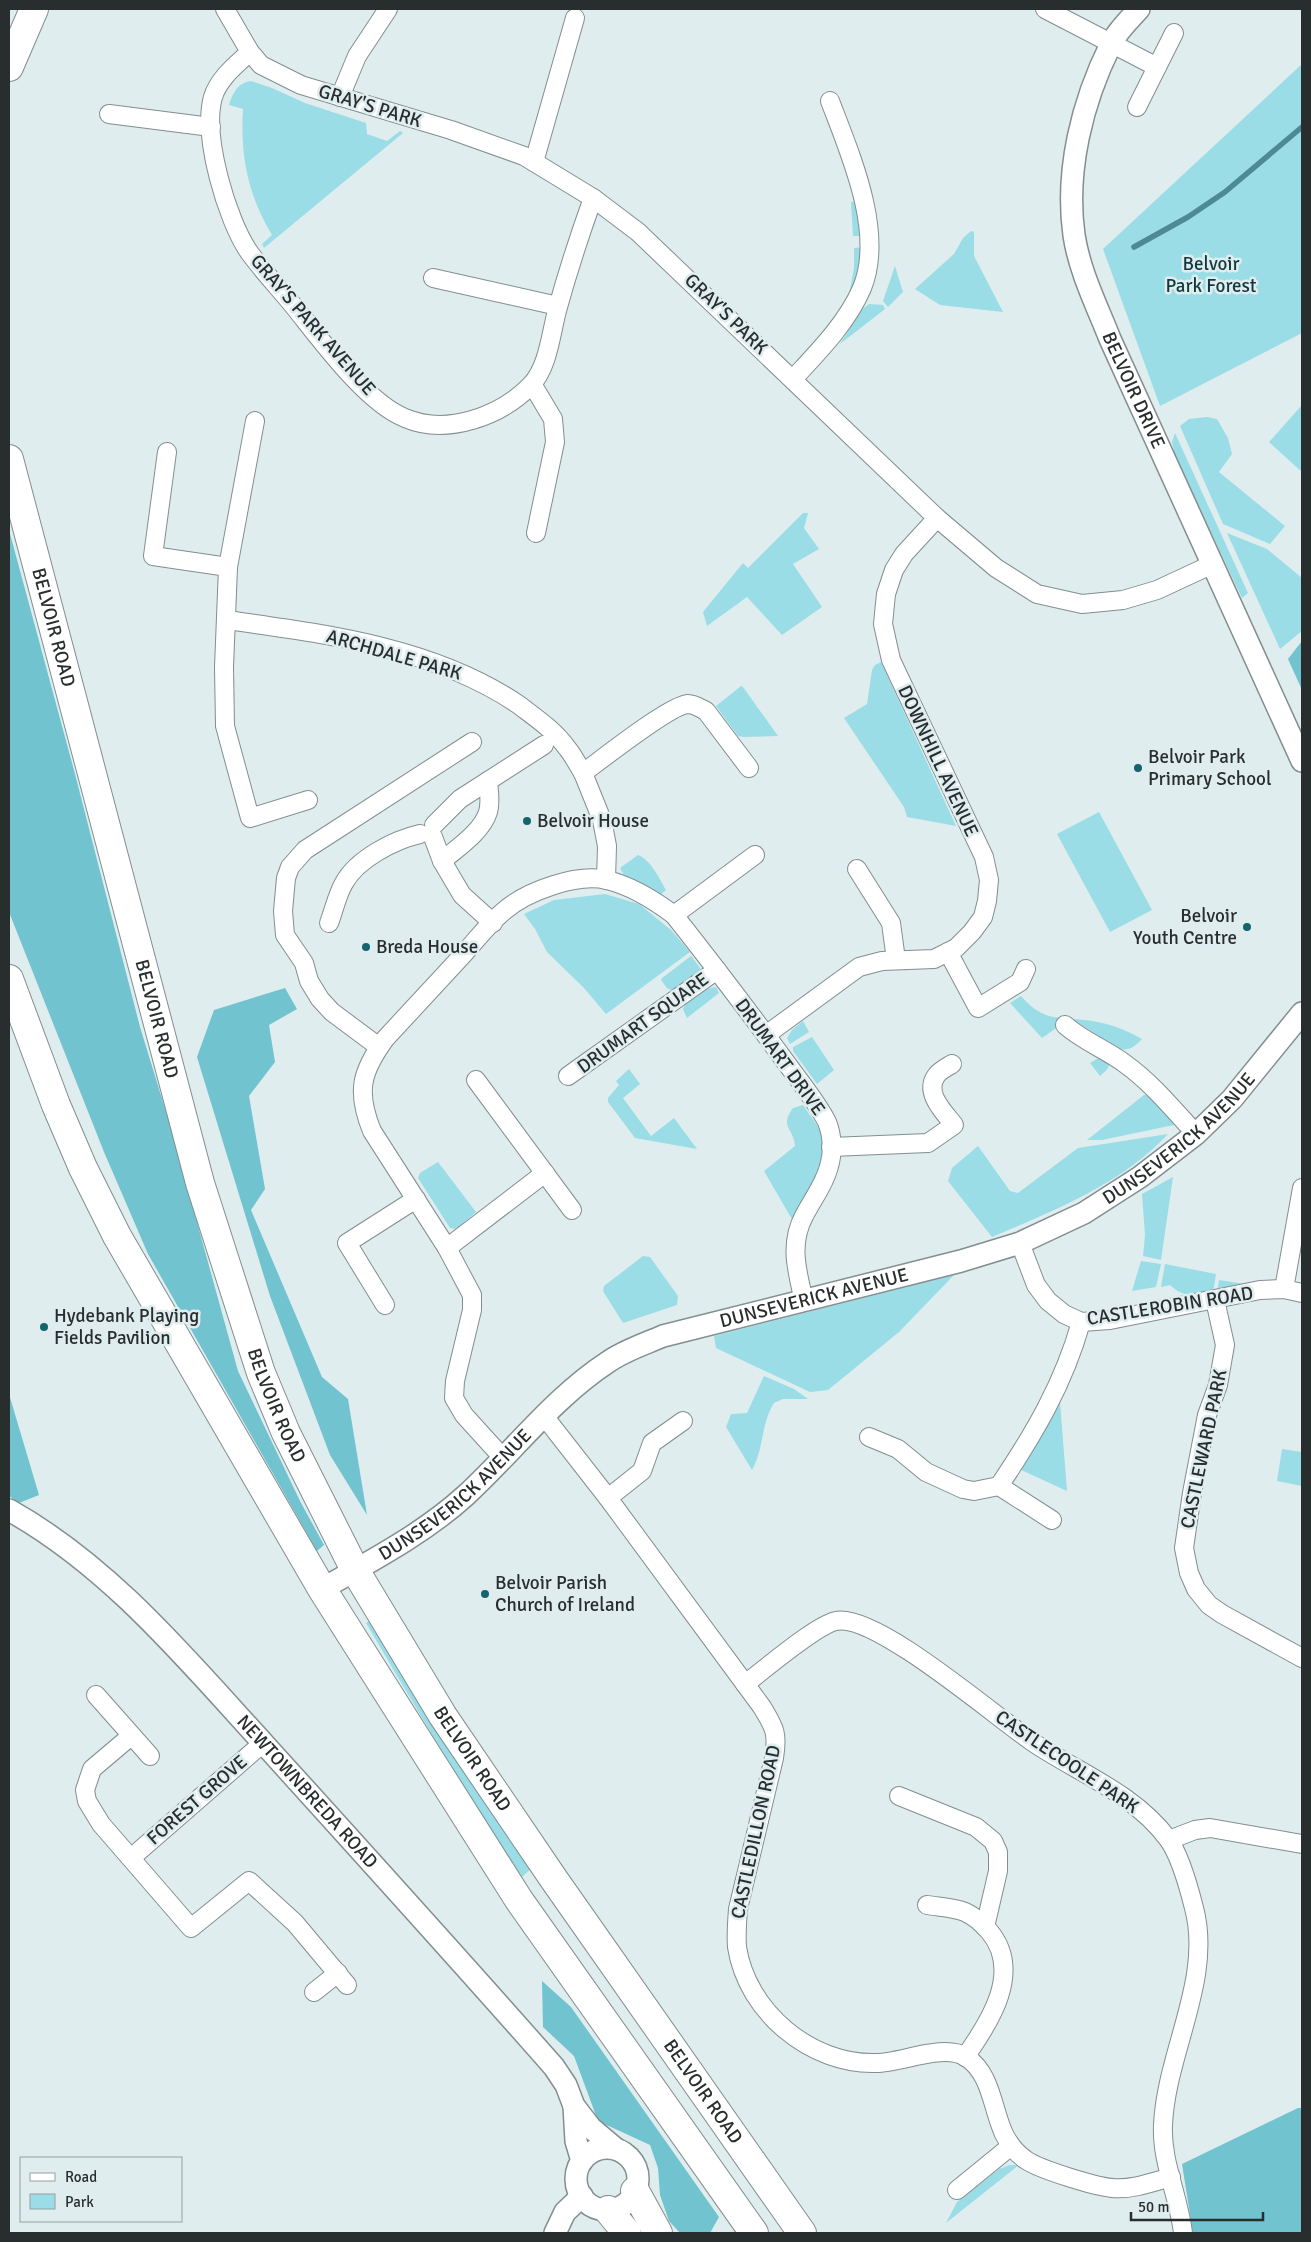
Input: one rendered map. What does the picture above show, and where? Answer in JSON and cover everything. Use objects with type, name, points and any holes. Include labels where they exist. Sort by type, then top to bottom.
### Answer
[{"type":"highway","points":[[9,48],[34,9]]},
{"type":"highway","points":[[9,67],[34,9]]},
{"type":"highway","name":"BELVOIR ROAD","points":[[9,459],[200,1183],[261,1373],[286,1433],[355,1570],[443,1716],[614,1965],[771,2230]]},
{"type":"highway","name":"BELVOIR ROAD","points":[[9,979],[56,1105],[83,1168],[113,1227],[322,1589],[519,1900],[771,2230]]},
{"type":"highway","points":[[635,2191],[658,2233]]},
{"type":"highway","points":[[608,2210],[627,2233]]},
{"type":"street","name":"GRAY'S PARK","points":[[225,9],[250,52],[261,65],[301,85],[451,130],[524,156],[593,198],[638,232],[793,378],[937,518],[996,568],[1037,594],[1082,604],[1132,598],[1157,590],[1213,564]]},
{"type":"street","points":[[340,97],[357,56],[388,9]]},
{"type":"street","points":[[1045,9],[1157,67]]},
{"type":"street","name":"BELVOIR DRIVE","points":[[1139,9],[1111,43],[1091,95],[1077,140],[1071,202],[1074,237],[1085,277],[1110,339],[1302,761]]},
{"type":"street","points":[[534,162],[575,18]]},
{"type":"street","points":[[1137,107],[1174,33]]},
{"type":"street","name":"GRAY'S PARK AVENUE","points":[[250,52],[223,78],[214,97],[211,127],[220,178],[231,214],[249,252],[338,360],[388,410],[406,419],[451,425],[474,420],[507,404],[532,384],[539,373],[545,357],[558,306],[593,198]]},
{"type":"street","points":[[793,378],[838,327],[862,288],[868,266],[867,218],[845,140],[830,101]]},
{"type":"street","points":[[109,114],[211,127]]},
{"type":"street","points":[[433,278],[558,306]]},
{"type":"street","points":[[532,384],[553,419],[555,442],[536,533]]},
{"type":"street","points":[[255,421],[228,567],[224,667],[225,726],[250,818],[308,800]]},
{"type":"street","points":[[167,452],[153,556],[228,567]]},
{"type":"street","name":"DOWNHILL AVENUE","points":[[766,1035],[859,967],[882,961],[934,959],[948,952],[972,932],[983,917],[990,880],[984,857],[891,660],[883,624],[886,594],[894,570],[904,554],[937,518]]},
{"type":"street","name":"ARCHDALE PARK","points":[[226,620],[329,635],[418,658],[468,675],[542,721],[567,748],[583,774],[602,820],[607,846],[606,880]]},
{"type":"street","points":[[583,774],[668,712],[688,704],[706,711],[749,768]]},
{"type":"street","points":[[379,1047],[332,1012],[313,989],[304,963],[285,935],[283,911],[286,878],[290,867],[305,850],[472,742]]},
{"type":"street","points":[[329,923],[344,882],[358,865],[400,839],[429,832],[460,799],[544,745]]},
{"type":"street","points":[[442,861],[478,829],[488,814],[490,801],[488,781]]},
{"type":"street","points":[[429,832],[442,861],[462,895],[493,923]]},
{"type":"street","points":[[674,915],[754,855]]},
{"type":"street","points":[[857,869],[892,923],[896,960]]},
{"type":"street","name":"DRUMART DRIVE","points":[[503,1458],[464,1415],[454,1398],[455,1381],[472,1310],[472,1295],[447,1248],[372,1131],[365,1112],[362,1093],[363,1078],[371,1059],[379,1047],[504,911],[530,893],[564,883],[606,880],[630,888],[656,901],[674,915],[717,970],[766,1035],[826,1122],[831,1147],[831,1158],[826,1175],[803,1217],[795,1239],[796,1266],[804,1300]]},
{"type":"street","points":[[948,952],[978,1008],[1020,982],[1026,969]]},
{"type":"street","name":"DRUMART SQUARE","points":[[568,1076],[717,970]]},
{"type":"street","name":"DUNSEVERICK AVENUE","points":[[322,1589],[431,1523],[464,1496],[581,1381],[609,1361],[630,1350],[663,1336],[961,1261],[1020,1243],[1092,1208],[1140,1177],[1196,1134],[1232,1099],[1302,1013]]},
{"type":"street","points":[[1065,1025],[1076,1036],[1123,1062],[1148,1082],[1196,1134]]},
{"type":"street","points":[[831,1147],[928,1143],[954,1125],[934,1097],[932,1086],[936,1076],[952,1064]]},
{"type":"street","points":[[476,1080],[572,1210]]},
{"type":"street","points":[[447,1248],[545,1173]]},
{"type":"street","points":[[1284,1289],[1302,1188]]},
{"type":"street","points":[[384,1305],[347,1243],[416,1199]]},
{"type":"street","name":"CASTLEROBIN ROAD","points":[[1020,1243],[1036,1285],[1048,1301],[1064,1314],[1081,1322],[1110,1320],[1260,1290],[1284,1289],[1302,1293]]},
{"type":"street","name":"CASTLEWARD PARK","points":[[1215,1300],[1225,1345],[1218,1384],[1207,1415],[1192,1493],[1184,1548],[1189,1573],[1196,1589],[1209,1605],[1302,1658]]},
{"type":"street","points":[[999,1486],[1037,1428],[1058,1388],[1073,1352],[1081,1322]]},
{"type":"street","name":"CASTLEDILLON ROAD","points":[[544,1416],[608,1498],[745,1684],[775,1728],[776,1741],[738,1909],[736,1931],[738,1948],[750,1984],[761,2003],[794,2038],[814,2050],[833,2057],[877,2064],[948,2052],[965,2057]]},
{"type":"street","points":[[608,1498],[642,1472],[652,1443],[683,1421]]},
{"type":"street","points":[[869,1437],[898,1449],[926,1472],[963,1489],[974,1491],[999,1486],[1052,1520]]},
{"type":"street","name":"NEWTOWNBREDA ROAD","points":[[9,1510],[60,1542],[124,1595],[263,1743],[480,1983],[554,2067],[566,2086],[574,2106],[591,2128],[616,2149]]},
{"type":"street","name":"CASTLECOOLE PARK","points":[[745,1684],[816,1632],[836,1620],[853,1623],[900,1646],[932,1666],[1032,1742],[1134,1803],[1169,1840],[1195,1909],[1200,1942],[1191,1995],[1169,2085],[1163,2126],[1171,2176],[1181,2214],[1183,2233]]},
{"type":"street","points":[[96,1695],[150,1756]]},
{"type":"street","name":"FOREST GROVE","points":[[131,1736],[92,1769],[85,1790],[92,1812],[191,1928],[249,1881],[295,1923],[343,1979],[314,1992]]},
{"type":"street","name":"FOREST GROVE","points":[[131,1858],[263,1743]]},
{"type":"street","points":[[899,1796],[976,1827],[993,1841],[998,1852],[998,1871],[985,1927]]},
{"type":"street","points":[[1169,1840],[1194,1830],[1210,1828],[1302,1844]]},
{"type":"street","points":[[927,1905],[964,1912],[977,1919],[997,1942],[1003,1960],[1003,1983],[987,2024],[965,2057],[975,2065],[985,2080],[1003,2132],[1011,2146],[1029,2161],[1089,2182],[1113,2188],[1134,2186],[1171,2176]]},
{"type":"street","name":"NEWTOWNBREDA ROAD","points":[[574,2106],[576,2141],[582,2161]]},
{"type":"street","points":[[957,2190],[1011,2146]]},
{"type":"street","points":[[606,2148],[616,2149],[625,2154],[632,2161],[638,2181],[635,2191],[624,2205],[608,2210],[596,2208],[582,2196],[576,2179],[582,2161],[596,2150],[606,2148]]},
{"type":"street","points":[[555,2233],[566,2212],[582,2196]]},
{"type":"green space","name":"Belvoir Park Forest","points":[[1302,64],[1302,333],[1160,406],[1103,249]]},
{"type":"green space","points":[[251,81],[305,103],[366,123],[367,134],[387,141],[400,131],[403,133],[264,248],[262,244],[272,235],[257,205],[247,175],[243,143],[243,109],[229,105],[239,86]]},
{"type":"green space","points":[[860,201],[864,236],[853,236],[851,202]]},
{"type":"green space","points":[[971,231],[974,232],[974,256],[1003,312],[940,305],[915,289],[954,254],[963,238]]},
{"type":"green space","points":[[865,247],[865,254],[848,301],[854,268],[854,248]]},
{"type":"green space","points":[[895,266],[903,292],[888,307],[883,301]]},
{"type":"green space","points":[[869,304],[883,305],[885,309],[840,344],[862,309]]},
{"type":"green space","points":[[1302,405],[1302,472],[1269,442]]},
{"type":"green space","points":[[1207,417],[1217,419],[1228,438],[1232,454],[1219,472],[1285,526],[1270,544],[1223,524],[1180,426],[1189,419]]},
{"type":"green space","points":[[1175,433],[1248,593],[1242,598],[1175,456],[1172,442]]},
{"type":"green space","points":[[803,513],[808,513],[804,528],[819,549],[793,564],[822,607],[782,635],[747,597],[707,626],[703,612],[743,563],[748,568]]},
{"type":"green space","points":[[1227,533],[1267,549],[1302,578],[1302,631],[1280,649]]},
{"type":"green space","points":[[881,662],[956,826],[907,817],[904,807],[844,718],[867,704],[872,670],[875,665]]},
{"type":"green space","points":[[741,686],[778,736],[738,736],[716,706]]},
{"type":"green space","points":[[1099,812],[1152,910],[1110,932],[1057,834]]},
{"type":"green space","points":[[638,855],[651,865],[666,890],[660,895],[648,887],[626,879],[620,868]]},
{"type":"green space","points":[[605,894],[639,904],[671,930],[690,952],[606,1014],[584,988],[547,952],[535,929],[524,914],[554,900]]},
{"type":"green space","points":[[691,956],[701,969],[696,978],[673,991],[667,988],[661,980],[662,978]]},
{"type":"green space","points":[[716,987],[719,993],[687,1018],[683,1009],[688,1001],[701,992]]},
{"type":"green space","points":[[1021,996],[1040,1012],[1049,1016],[1070,1019],[1042,1038],[1010,1003]]},
{"type":"green space","points":[[1073,1019],[1107,1024],[1142,1039],[1132,1047],[1119,1049]]},
{"type":"green space","points":[[803,1021],[809,1032],[790,1044],[787,1038],[792,1030]]},
{"type":"green space","points":[[812,1037],[834,1070],[817,1084],[793,1051],[793,1047]]},
{"type":"green space","points":[[1100,1057],[1109,1061],[1109,1066],[1100,1076],[1090,1063]]},
{"type":"green space","points":[[629,1069],[640,1084],[623,1098],[651,1136],[674,1118],[697,1149],[635,1138],[608,1102],[608,1098],[619,1085],[616,1081]]},
{"type":"green space","points":[[1144,1095],[1151,1095],[1172,1116],[1174,1125],[1102,1140],[1087,1140]]},
{"type":"green space","points":[[803,1105],[820,1130],[824,1150],[823,1161],[816,1182],[793,1221],[764,1171],[795,1146],[787,1119],[793,1108]]},
{"type":"green space","points":[[1168,1134],[1130,1168],[1108,1182],[1039,1217],[992,1237],[948,1181],[952,1168],[978,1146],[1010,1191],[1018,1193],[1078,1148]]},
{"type":"green space","points":[[438,1162],[476,1212],[456,1229],[450,1228],[418,1178],[420,1173]]},
{"type":"green space","points":[[1173,1177],[1161,1260],[1143,1256],[1145,1235],[1142,1194]]},
{"type":"green space","points":[[643,1256],[650,1257],[678,1296],[677,1305],[623,1323],[603,1291],[604,1286]]},
{"type":"green space","points":[[1141,1261],[1161,1264],[1156,1287],[1132,1291]]},
{"type":"green space","points":[[1165,1264],[1216,1274],[1213,1292],[1190,1295],[1180,1292],[1170,1285],[1161,1287]]},
{"type":"green space","points":[[954,1275],[899,1332],[828,1390],[810,1392],[716,1348],[714,1336]]},
{"type":"green space","points":[[1219,1280],[1251,1285],[1217,1293]]},
{"type":"green space","points":[[764,1376],[794,1389],[808,1399],[783,1399],[774,1403],[767,1419],[759,1453],[752,1470],[726,1427],[731,1414],[747,1413]]},
{"type":"green space","points":[[1060,1402],[1067,1491],[1019,1469]]},
{"type":"green space","points":[[1282,1449],[1302,1452],[1302,1486],[1277,1481]]},
{"type":"green space","points":[[372,1619],[532,1868],[522,1877],[442,1751],[366,1623]]},
{"type":"green space","points":[[1010,2165],[1019,2165],[946,2223],[957,2202],[999,2169]]},
{"type":"shaded area","points":[[9,530],[75,774],[140,1027],[171,1128],[238,1371],[300,1501],[324,1545],[317,1551],[148,1254],[104,1152],[9,912]]},
{"type":"shaded area","points":[[1302,641],[1302,690],[1288,659]]},
{"type":"shaded area","points":[[285,988],[297,1009],[269,1025],[275,1062],[249,1096],[265,1189],[251,1210],[322,1377],[348,1399],[367,1515],[330,1455],[270,1296],[197,1057],[214,1010]]},
{"type":"shaded area","points":[[9,1394],[39,1495],[19,1503],[9,1496]]},
{"type":"shaded area","points":[[542,1981],[571,2007],[719,2217],[710,2233],[680,2233],[669,2221],[660,2195],[658,2168],[650,2145],[598,2121],[574,2056],[543,2027]]},
{"type":"shaded area","points":[[1298,2108],[1302,2108],[1302,2233],[1193,2233],[1182,2164]]},
{"type":"waterway","points":[[1134,247],[1188,217],[1225,192],[1302,127]]},
{"type":"place","name":"Belvoir Park Primary School","points":[[1138,768]]},
{"type":"place","name":"Belvoir House","points":[[527,821]]},
{"type":"place","name":"Belvoir Youth Centre","points":[[1247,927]]},
{"type":"place","name":"Breda House","points":[[366,947]]},
{"type":"place","name":"Hydebank Playing Fields Pavilion","points":[[44,1327]]},
{"type":"place","name":"Belvoir Parish Church of Ireland","points":[[485,1594]]}]
